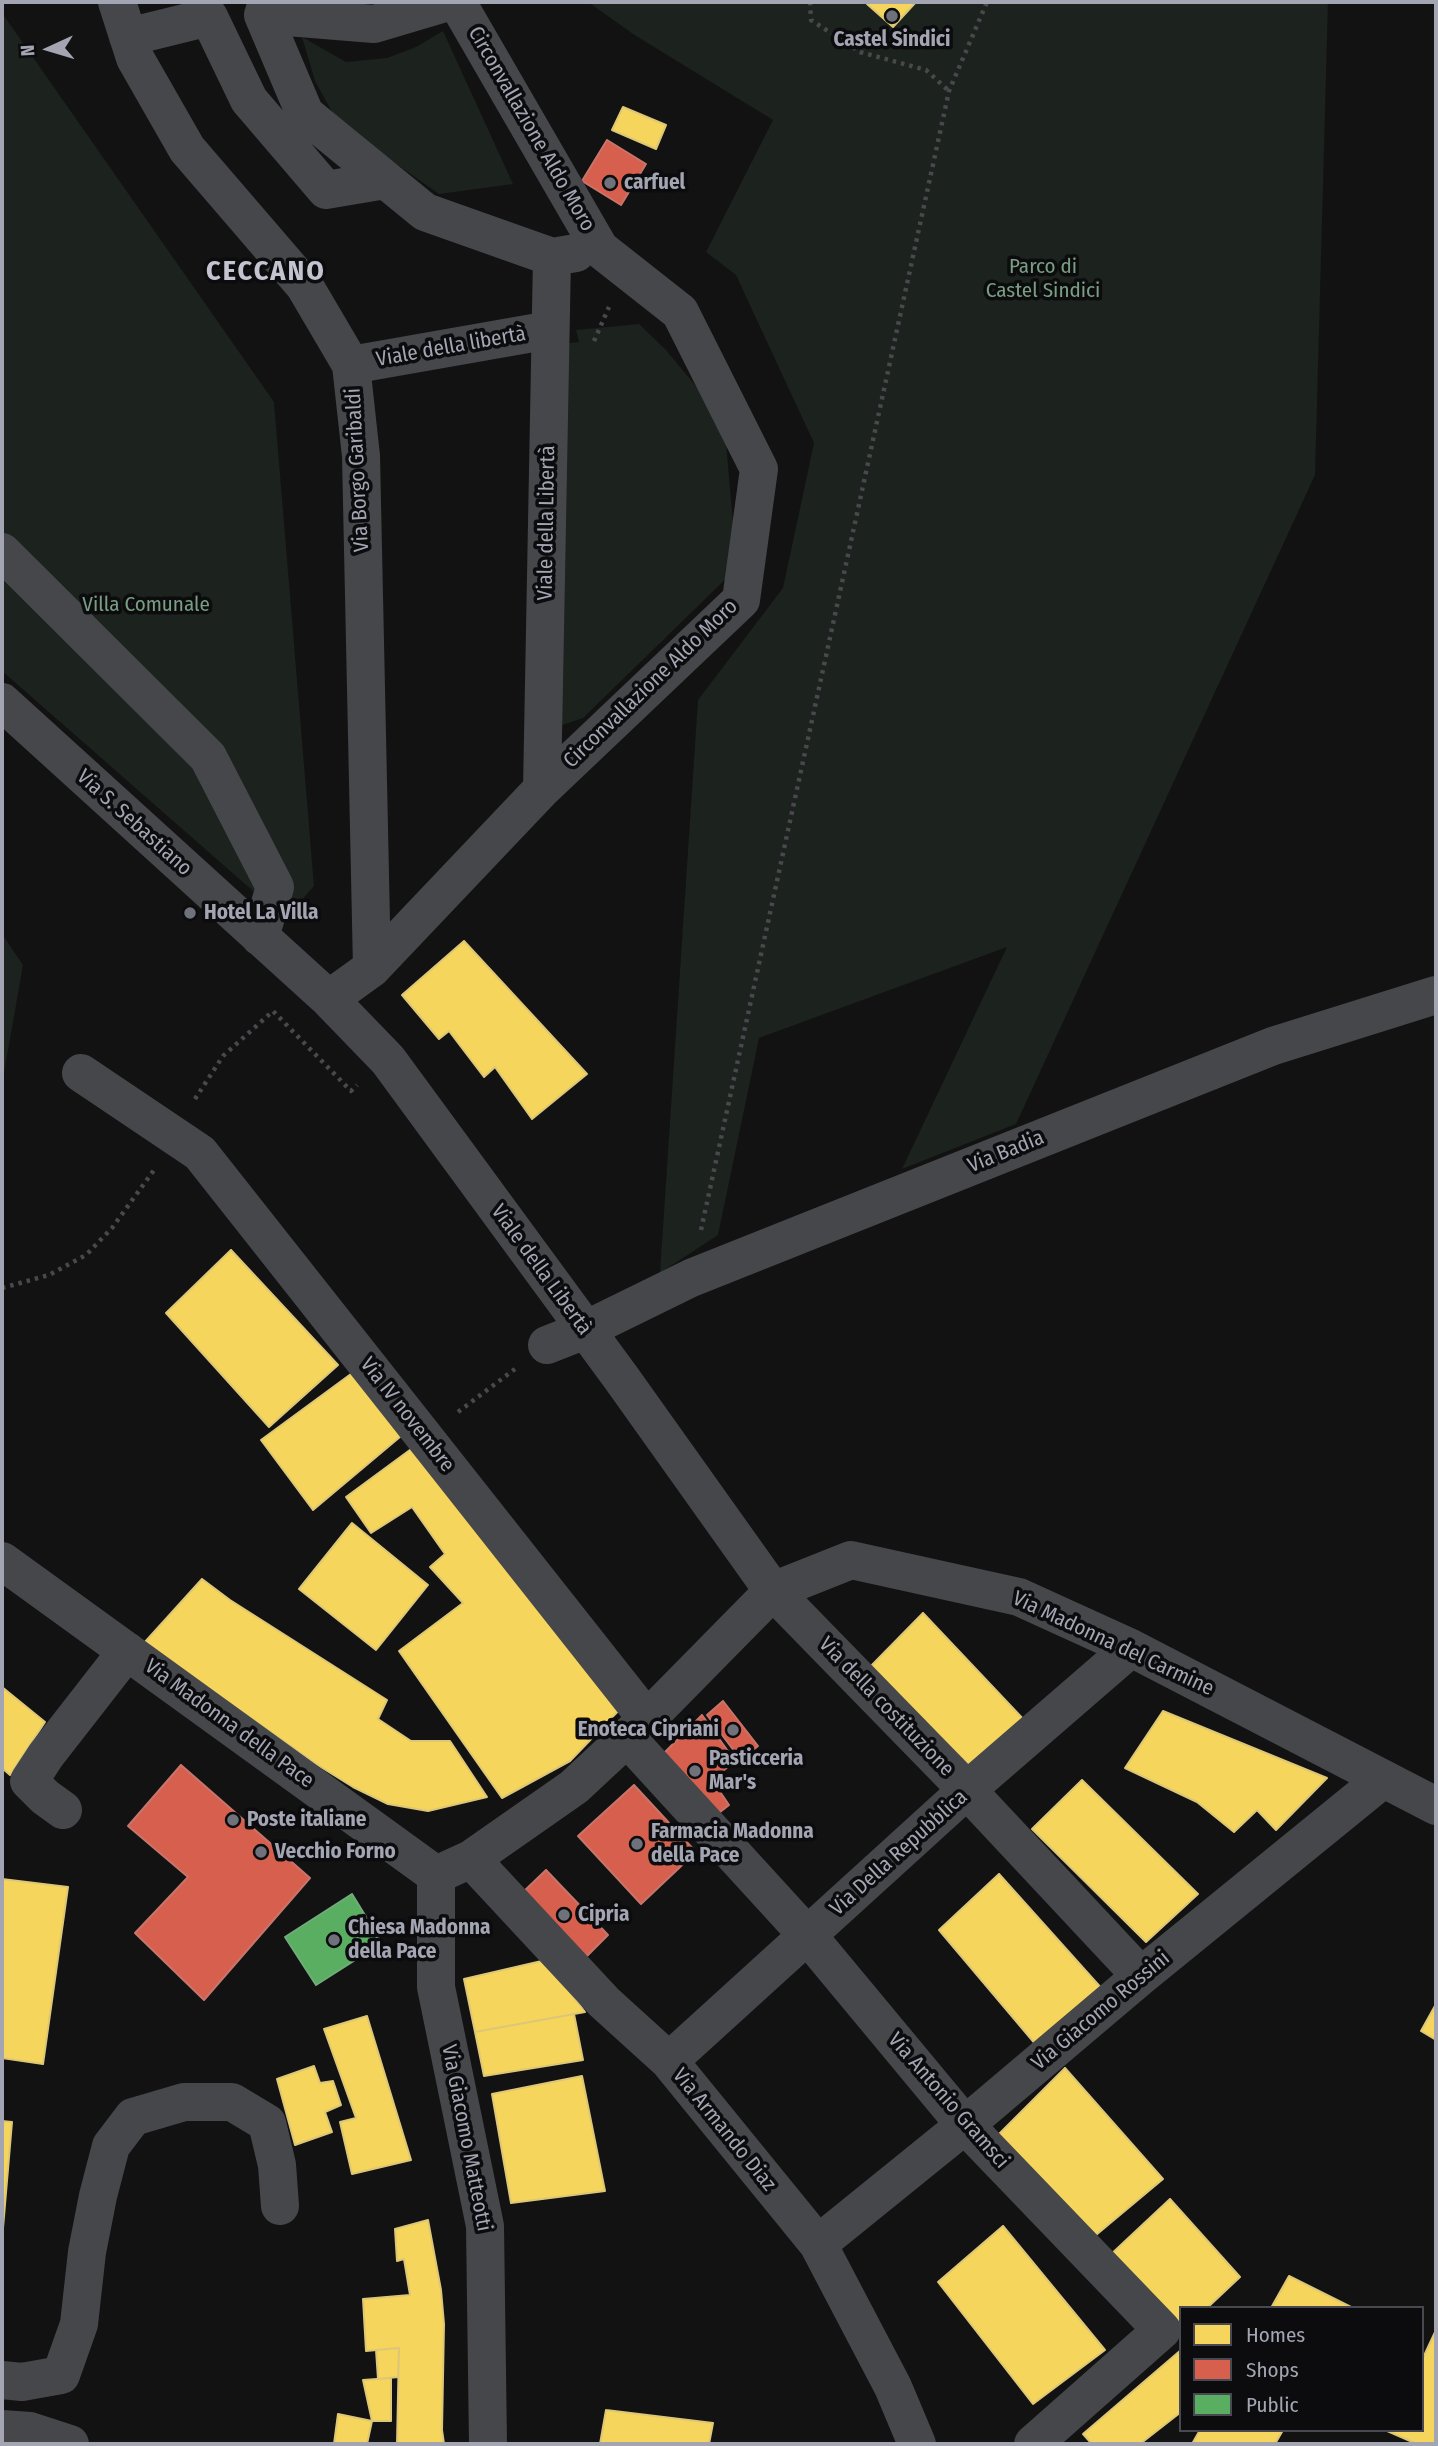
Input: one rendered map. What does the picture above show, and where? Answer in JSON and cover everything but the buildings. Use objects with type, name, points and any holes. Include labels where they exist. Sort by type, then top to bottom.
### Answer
[{"type":"street","points":[[448,2],[374,24],[265,8],[305,114],[425,212],[552,257],[600,249]]},
{"type":"street","name":"Circonvallazione Aldo Moro","points":[[372,968],[542,789],[741,600],[759,469],[680,312],[600,249],[457,2]]},
{"type":"street","points":[[123,20],[209,17],[248,100],[326,190],[385,180]]},
{"type":"street","name":"Via Borgo Garibaldi","points":[[123,20],[135,58],[187,149],[304,285],[351,365],[361,456],[372,968]]},
{"type":"street","name":"Viale della Libertà","points":[[542,789],[552,257]]},
{"type":"street","name":"Viale della libertà","points":[[351,365],[550,330]]},
{"type":"street","points":[[2,552],[208,757],[275,887],[260,937]]},
{"type":"street","name":"Via S. Sebastiano","points":[[2,702],[329,999]]},
{"type":"street","points":[[329,999],[372,968]]},
{"type":"street","name":"Via Badia","points":[[547,1345],[691,1278],[1273,1046],[1436,995]]},
{"type":"street","name":"Viale della Libertà","points":[[329,999],[388,1060],[622,1379],[773,1591]]},
{"type":"street","name":"Via IV novembre","points":[[81,1073],[200,1153],[435,1429],[637,1728]]},
{"type":"street","name":"Via Madonna della Pace","points":[[2,1560],[436,1875]]},
{"type":"street","name":"Via Madonna del Carmine","points":[[773,1591],[851,1560],[1019,1597],[1131,1648],[1436,1806]]},
{"type":"street","points":[[436,1875],[471,1859],[573,1787],[637,1728],[773,1591]]},
{"type":"street","name":"Via della costituzione","points":[[773,1591],[967,1790],[1141,1976]]},
{"type":"street","name":"Via Della Repubblica","points":[[669,2062],[967,1790],[1131,1648]]},
{"type":"street","points":[[63,1810],[29,1781],[127,1651]]},
{"type":"street","name":"Via Antonio Gramsci","points":[[637,1728],[965,2125],[1162,2330],[1033,2444]]},
{"type":"street","name":"Via Giacomo Rossini","points":[[818,2244],[1383,1779]]},
{"type":"street","name":"Via Armando Diaz","points":[[471,1859],[604,2003],[669,2062],[818,2244],[894,2387],[917,2444]]},
{"type":"street","name":"Via Giacomo Matteotti","points":[[436,1875],[436,1987],[485,2225],[488,2444]]},
{"type":"street","points":[[2,2380],[22,2382],[61,2375],[79,2324],[87,2252],[104,2171],[111,2146],[133,2117],[184,2102],[232,2102],[267,2123],[277,2165],[280,2206]]},
{"type":"street","points":[[2,2429],[30,2431],[69,2444]]},
{"type":"path","points":[[810,2],[811,20],[860,52],[926,70],[949,91]]},
{"type":"path","points":[[691,1278],[949,91],[987,2]]},
{"type":"path","points":[[2,1288],[49,1275],[86,1255],[112,1228],[166,1131],[196,1097],[223,1056],[274,1011],[351,1091]]},
{"type":"path","points":[[435,1429],[547,1345]]},
{"type":"green space","name":"Parco di Castel Sindici","points":[[588,2],[1328,2],[1315,475],[1016,1124],[902,1169],[1007,947],[759,1038],[718,1235],[660,1273],[698,700],[783,588],[814,443],[736,275],[706,252],[773,120],[633,34]]},
{"type":"green space","name":"Villa Comunale","points":[[2,13],[274,402],[314,886],[285,919],[2,671]]},
{"type":"green space","points":[[443,31],[513,184],[439,194],[338,123],[315,81],[302,37],[346,62],[387,58],[416,47]]},
{"type":"green space","points":[[639,324],[666,350],[724,420],[737,568],[583,718],[553,728],[569,343],[579,342],[576,330]]},
{"type":"green space","points":[[2,934],[23,965],[2,1084]]},
{"type":"place","name":"Castel Sindici","points":[[892,16]]},
{"type":"place","name":"carfuel","points":[[610,183]]},
{"type":"place","name":"Hotel La Villa","points":[[190,913]]},
{"type":"place","name":"Enoteca Cipriani","points":[[733,1730]]},
{"type":"place","name":"Pasticceria Mar's","points":[[695,1771]]},
{"type":"place","name":"Poste italiane","points":[[233,1820]]},
{"type":"place","name":"Farmacia Madonna della Pace","points":[[637,1844]]},
{"type":"place","name":"Vecchio Forno","points":[[261,1852]]},
{"type":"place","name":"Cipria","points":[[564,1915]]},
{"type":"place","name":"Chiesa Madonna della Pace","points":[[334,1940]]},
{"type":"district","name":"CECCANO","points":[[266,272]]}]
